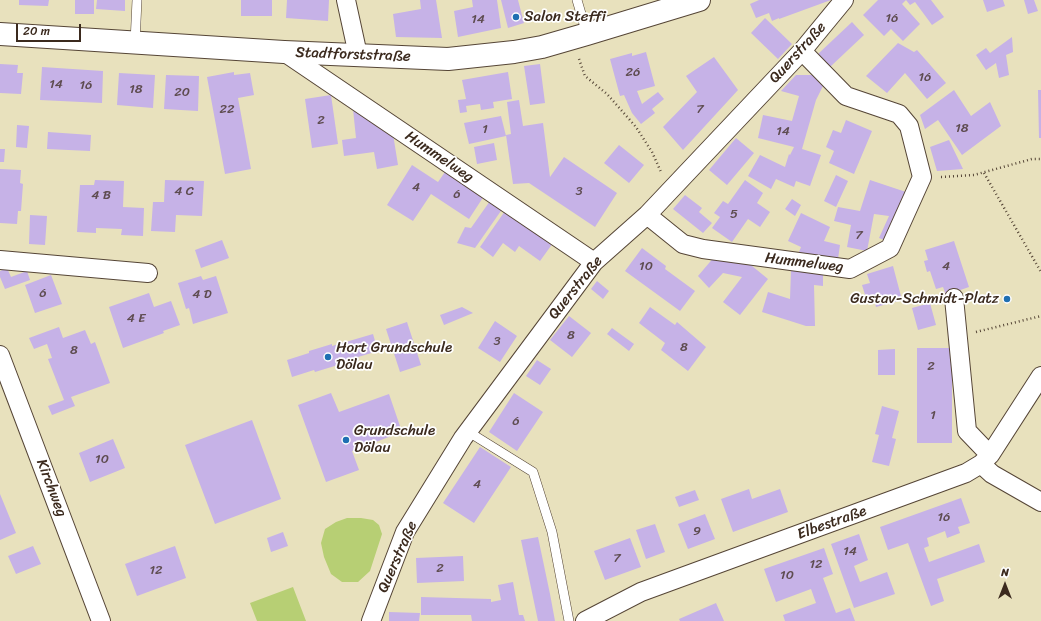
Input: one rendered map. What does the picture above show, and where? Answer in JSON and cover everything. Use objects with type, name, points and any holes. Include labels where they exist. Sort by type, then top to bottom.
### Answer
[{"type":"main road","name":"Stadtforststraße","points":[[0,34],[284,52],[448,58],[514,52],[542,46],[699,0]]},
{"type":"street","points":[[346,0],[358,55]]},
{"type":"street","name":"Querstraße","points":[[371,621],[405,532],[467,431],[594,262],[647,215],[802,51],[844,0]]},
{"type":"street","points":[[802,51],[846,96],[899,114],[909,126],[930,177]]},
{"type":"street","name":"Hummelweg","points":[[284,52],[594,262]]},
{"type":"street","name":"Hummelweg","points":[[647,215],[683,244],[703,250],[850,269],[890,248],[930,177]]},
{"type":"street","points":[[0,260],[148,273]]},
{"type":"street","points":[[954,298],[967,431],[986,459],[992,474],[1041,502]]},
{"type":"street","name":"Kirchweg","points":[[0,355],[101,621]]},
{"type":"street","name":"Elbestraße","points":[[585,621],[641,592],[966,473],[986,459],[1041,376]]},
{"type":"lane","points":[[135,43],[137,0]]},
{"type":"lane","points":[[577,0],[580,36]]},
{"type":"lane","points":[[467,431],[533,472],[552,532],[569,621]]},
{"type":"path","points":[[580,36],[585,76],[607,94],[636,127],[652,152],[662,174],[667,194]]},
{"type":"path","points":[[930,177],[974,175],[1032,159],[1041,159]]},
{"type":"path","points":[[984,173],[1041,272]]},
{"type":"path","points":[[958,336],[1041,316]]},
{"type":"green space","points":[[347,518],[373,520],[379,525],[382,534],[370,571],[358,582],[342,582],[331,574],[324,557],[321,543],[325,529],[336,522]]},
{"type":"green space","points":[[293,587],[306,621],[257,621],[250,603]]},
{"type":"building","points":[[19,0],[49,0],[48,6],[19,5]]},
{"type":"building","points":[[75,0],[94,0],[94,14],[75,14]]},
{"type":"building","points":[[97,0],[125,0],[125,11],[96,9]]},
{"type":"building","points":[[241,0],[272,0],[272,16],[241,16]]},
{"type":"building","points":[[287,0],[329,0],[328,21],[286,18]]},
{"type":"building","points":[[420,0],[436,0],[442,38],[396,37],[393,14],[421,9]]},
{"type":"building","points":[[472,0],[497,0],[501,28],[458,37],[454,11],[473,7]]},
{"type":"building","points":[[501,0],[518,0],[524,23],[508,28]]},
{"type":"building","points":[[759,0],[831,0],[772,21],[769,13],[756,18],[750,4]]},
{"type":"building","points":[[878,0],[906,0],[902,4],[920,24],[903,41],[891,29],[884,36],[863,15]]},
{"type":"building","points":[[906,0],[931,0],[944,17],[932,25],[915,2],[910,5]]},
{"type":"building","points":[[983,0],[1003,0],[1005,6],[987,12]]},
{"type":"building","points":[[1024,0],[1034,0],[1038,11],[1028,14]]},
{"type":"building","points":[[765,18],[792,44],[778,59],[751,33]]},
{"type":"building","points":[[852,22],[864,35],[830,67],[818,54]]},
{"type":"building","points":[[1012,37],[1013,52],[1006,55],[1009,75],[999,78],[996,63],[986,70],[976,55],[986,48],[990,53]]},
{"type":"building","points":[[898,43],[914,52],[917,50],[946,83],[927,99],[905,73],[887,93],[866,76]]},
{"type":"building","points":[[646,52],[655,86],[637,91],[642,104],[658,92],[664,99],[652,109],[655,113],[641,124],[632,113],[624,95],[620,96],[610,59],[632,53],[632,56]]},
{"type":"building","points":[[714,57],[738,90],[683,150],[663,127],[697,92],[686,76]]},
{"type":"building","points":[[0,64],[18,65],[17,73],[23,73],[21,94],[0,93]]},
{"type":"building","points":[[540,64],[545,103],[530,105],[524,66]]},
{"type":"building","points":[[42,67],[103,71],[102,103],[40,100]]},
{"type":"building","points":[[234,72],[234,75],[250,73],[254,95],[238,98],[251,169],[225,174],[207,77]]},
{"type":"building","points":[[508,72],[512,99],[493,102],[494,108],[481,110],[480,104],[466,106],[467,112],[460,113],[458,100],[466,99],[462,80]]},
{"type":"building","points":[[119,73],[155,75],[153,108],[117,105]]},
{"type":"building","points":[[166,75],[199,76],[198,111],[164,109]]},
{"type":"building","points":[[796,75],[812,75],[823,86],[816,100],[802,149],[821,155],[810,186],[796,181],[794,187],[776,179],[771,189],[748,176],[760,155],[785,167],[789,154],[790,155],[794,147],[758,138],[763,115],[792,121],[799,96],[781,91]]},
{"type":"building","points":[[954,90],[971,116],[990,102],[1001,126],[962,155],[938,120],[925,129],[920,115]]},
{"type":"building","points":[[1038,90],[1041,90],[1041,138],[1039,138]]},
{"type":"building","points":[[331,95],[338,144],[312,148],[305,99]]},
{"type":"building","points":[[519,100],[523,126],[543,123],[550,177],[564,157],[617,193],[595,227],[529,183],[513,184],[506,135],[511,134],[507,102]]},
{"type":"building","points":[[353,109],[393,134],[398,165],[377,169],[374,152],[344,156],[342,140],[356,138]]},
{"type":"building","points":[[501,116],[506,136],[469,144],[464,123]]},
{"type":"building","points":[[846,120],[872,131],[854,174],[829,163],[834,151],[826,147],[833,130],[841,133]]},
{"type":"building","points":[[17,125],[29,126],[27,148],[16,147]]},
{"type":"building","points":[[48,132],[91,135],[90,151],[47,149]]},
{"type":"building","points":[[736,138],[754,153],[727,185],[709,170]]},
{"type":"building","points":[[949,140],[963,169],[937,171],[930,147]]},
{"type":"building","points":[[494,143],[497,160],[477,164],[474,147]]},
{"type":"building","points":[[619,145],[644,165],[629,183],[604,163]]},
{"type":"building","points":[[0,149],[5,149],[4,162],[0,162]]},
{"type":"building","points":[[412,165],[438,182],[445,172],[484,196],[469,219],[431,194],[413,221],[387,205]]},
{"type":"building","points":[[0,169],[21,170],[20,183],[23,184],[21,211],[18,211],[17,224],[0,223]]},
{"type":"building","points":[[836,175],[848,181],[836,207],[824,201]]},
{"type":"building","points":[[95,180],[124,181],[123,207],[144,208],[143,236],[121,235],[122,229],[96,228],[96,233],[77,232],[80,185],[94,185]]},
{"type":"building","points":[[165,180],[204,181],[202,216],[176,215],[175,232],[151,231],[153,202],[164,202]]},
{"type":"building","points":[[745,180],[763,193],[757,203],[770,212],[760,227],[748,219],[732,242],[712,228],[720,217],[714,213],[723,201],[728,204]]},
{"type":"building","points":[[870,180],[906,192],[887,241],[879,238],[889,216],[874,214],[867,251],[847,247],[851,225],[834,221],[838,207],[860,211]]},
{"type":"building","points":[[685,195],[702,208],[699,212],[712,223],[703,233],[673,209]]},
{"type":"building","points":[[792,199],[801,205],[795,216],[785,209]]},
{"type":"building","points":[[490,201],[503,208],[475,248],[457,243],[465,227],[471,228]]},
{"type":"building","points":[[505,211],[553,243],[540,261],[519,246],[515,252],[503,243],[493,257],[480,247]]},
{"type":"building","points":[[801,213],[830,227],[824,241],[840,245],[838,259],[797,257],[801,247],[788,241]]},
{"type":"building","points":[[30,215],[47,216],[45,245],[29,244]]},
{"type":"building","points":[[222,240],[229,258],[201,268],[195,250]]},
{"type":"building","points":[[954,241],[969,287],[946,295],[943,287],[936,289],[930,271],[927,272],[924,261],[928,260],[925,250]]},
{"type":"building","points":[[642,248],[666,266],[665,269],[695,291],[680,311],[625,271]]},
{"type":"building","points":[[715,256],[746,261],[768,279],[740,315],[723,302],[742,277],[723,273],[709,288],[698,276]]},
{"type":"building","points":[[893,266],[902,300],[876,307],[874,299],[867,301],[862,285],[870,283],[867,274]]},
{"type":"building","points":[[7,268],[11,277],[27,271],[30,280],[5,289],[0,277],[0,271]]},
{"type":"building","points":[[791,270],[823,271],[823,286],[814,285],[815,326],[806,326],[762,312],[768,292],[790,299]]},
{"type":"building","points":[[51,275],[62,304],[35,313],[25,285]]},
{"type":"building","points":[[201,276],[203,280],[216,276],[228,313],[193,324],[189,308],[186,309],[178,283]]},
{"type":"building","points":[[597,281],[609,291],[603,299],[591,289]]},
{"type":"building","points":[[149,293],[154,307],[171,301],[180,325],[163,331],[164,333],[123,348],[109,307]]},
{"type":"building","points":[[930,303],[936,325],[918,330],[912,308]]},
{"type":"building","points":[[462,307],[473,313],[444,325],[440,315]]},
{"type":"building","points":[[650,307],[675,325],[677,322],[706,347],[688,371],[661,350],[665,343],[639,323]]},
{"type":"building","points":[[569,316],[591,333],[572,357],[550,340]]},
{"type":"building","points":[[495,321],[517,336],[500,362],[478,348]]},
{"type":"building","points":[[407,322],[421,365],[400,372],[386,329]]},
{"type":"building","points":[[59,327],[63,338],[85,330],[91,344],[95,342],[110,383],[71,397],[75,406],[52,415],[48,406],[64,400],[48,359],[52,358],[47,344],[34,349],[29,338]]},
{"type":"building","points":[[612,328],[634,344],[629,351],[607,334]]},
{"type":"building","name":"Hort Grundschule Dölau","points":[[373,334],[378,351],[338,363],[338,365],[315,372],[314,370],[292,377],[287,360],[332,344],[332,346]]},
{"type":"building","points":[[917,348],[952,348],[952,443],[917,443]]},
{"type":"building","points":[[895,349],[895,375],[878,375],[878,350]]},
{"type":"building","points":[[537,360],[551,369],[540,385],[526,376]]},
{"type":"building","name":"Grundschule Dölau","points":[[331,393],[339,412],[389,394],[402,432],[352,451],[359,470],[326,482],[298,405]]},
{"type":"building","points":[[514,393],[543,412],[517,451],[489,432]]},
{"type":"building","points":[[882,406],[899,411],[892,438],[896,439],[889,466],[872,462],[879,435],[875,434]]},
{"type":"building","points":[[252,420],[281,499],[215,524],[185,445]]},
{"type":"building","points":[[113,439],[125,468],[90,482],[79,453]]},
{"type":"building","points":[[480,447],[511,467],[474,523],[443,503]]},
{"type":"building","points":[[749,489],[752,499],[780,489],[788,512],[733,532],[721,499]]},
{"type":"building","points":[[695,490],[699,500],[679,507],[675,497]]},
{"type":"building","points":[[0,494],[16,533],[0,540]]},
{"type":"building","points":[[961,498],[970,523],[958,527],[960,533],[947,538],[945,531],[927,538],[929,546],[924,548],[929,562],[979,544],[985,562],[937,579],[944,601],[931,606],[908,543],[888,550],[880,527]]},
{"type":"building","points":[[705,514],[715,539],[688,549],[678,524]]},
{"type":"building","points":[[655,524],[665,552],[646,559],[636,530]]},
{"type":"building","points":[[283,532],[288,546],[271,552],[267,538]]},
{"type":"building","points":[[859,534],[868,560],[854,566],[860,582],[887,572],[895,594],[854,608],[831,544]]},
{"type":"building","points":[[538,537],[555,621],[538,621],[521,540]]},
{"type":"building","points":[[630,538],[641,567],[605,580],[594,551]]},
{"type":"building","points":[[33,546],[41,564],[16,574],[8,556]]},
{"type":"building","points":[[175,546],[186,578],[137,596],[125,564]]},
{"type":"building","points":[[824,548],[833,574],[823,578],[836,613],[850,608],[855,621],[785,621],[783,615],[816,603],[811,589],[776,602],[764,569]]},
{"type":"building","points":[[463,556],[464,581],[417,583],[416,558]]},
{"type":"building","points":[[513,582],[519,615],[523,615],[525,621],[472,621],[471,615],[421,615],[421,597],[491,599],[491,602],[501,600],[498,585]]},
{"type":"building","points":[[716,603],[724,621],[680,621],[679,619]]},
{"type":"building","points":[[389,612],[420,613],[419,621],[389,621]]},
{"type":"place","name":"Salon Steffi","points":[[516,17]]},
{"type":"place","name":"Gustav-Schmidt-Platz","points":[[1007,299]]},
{"type":"place","name":"Hort Grundschule Dölau","points":[[328,357]]},
{"type":"place","name":"Grundschule Dölau","points":[[346,440]]}]
